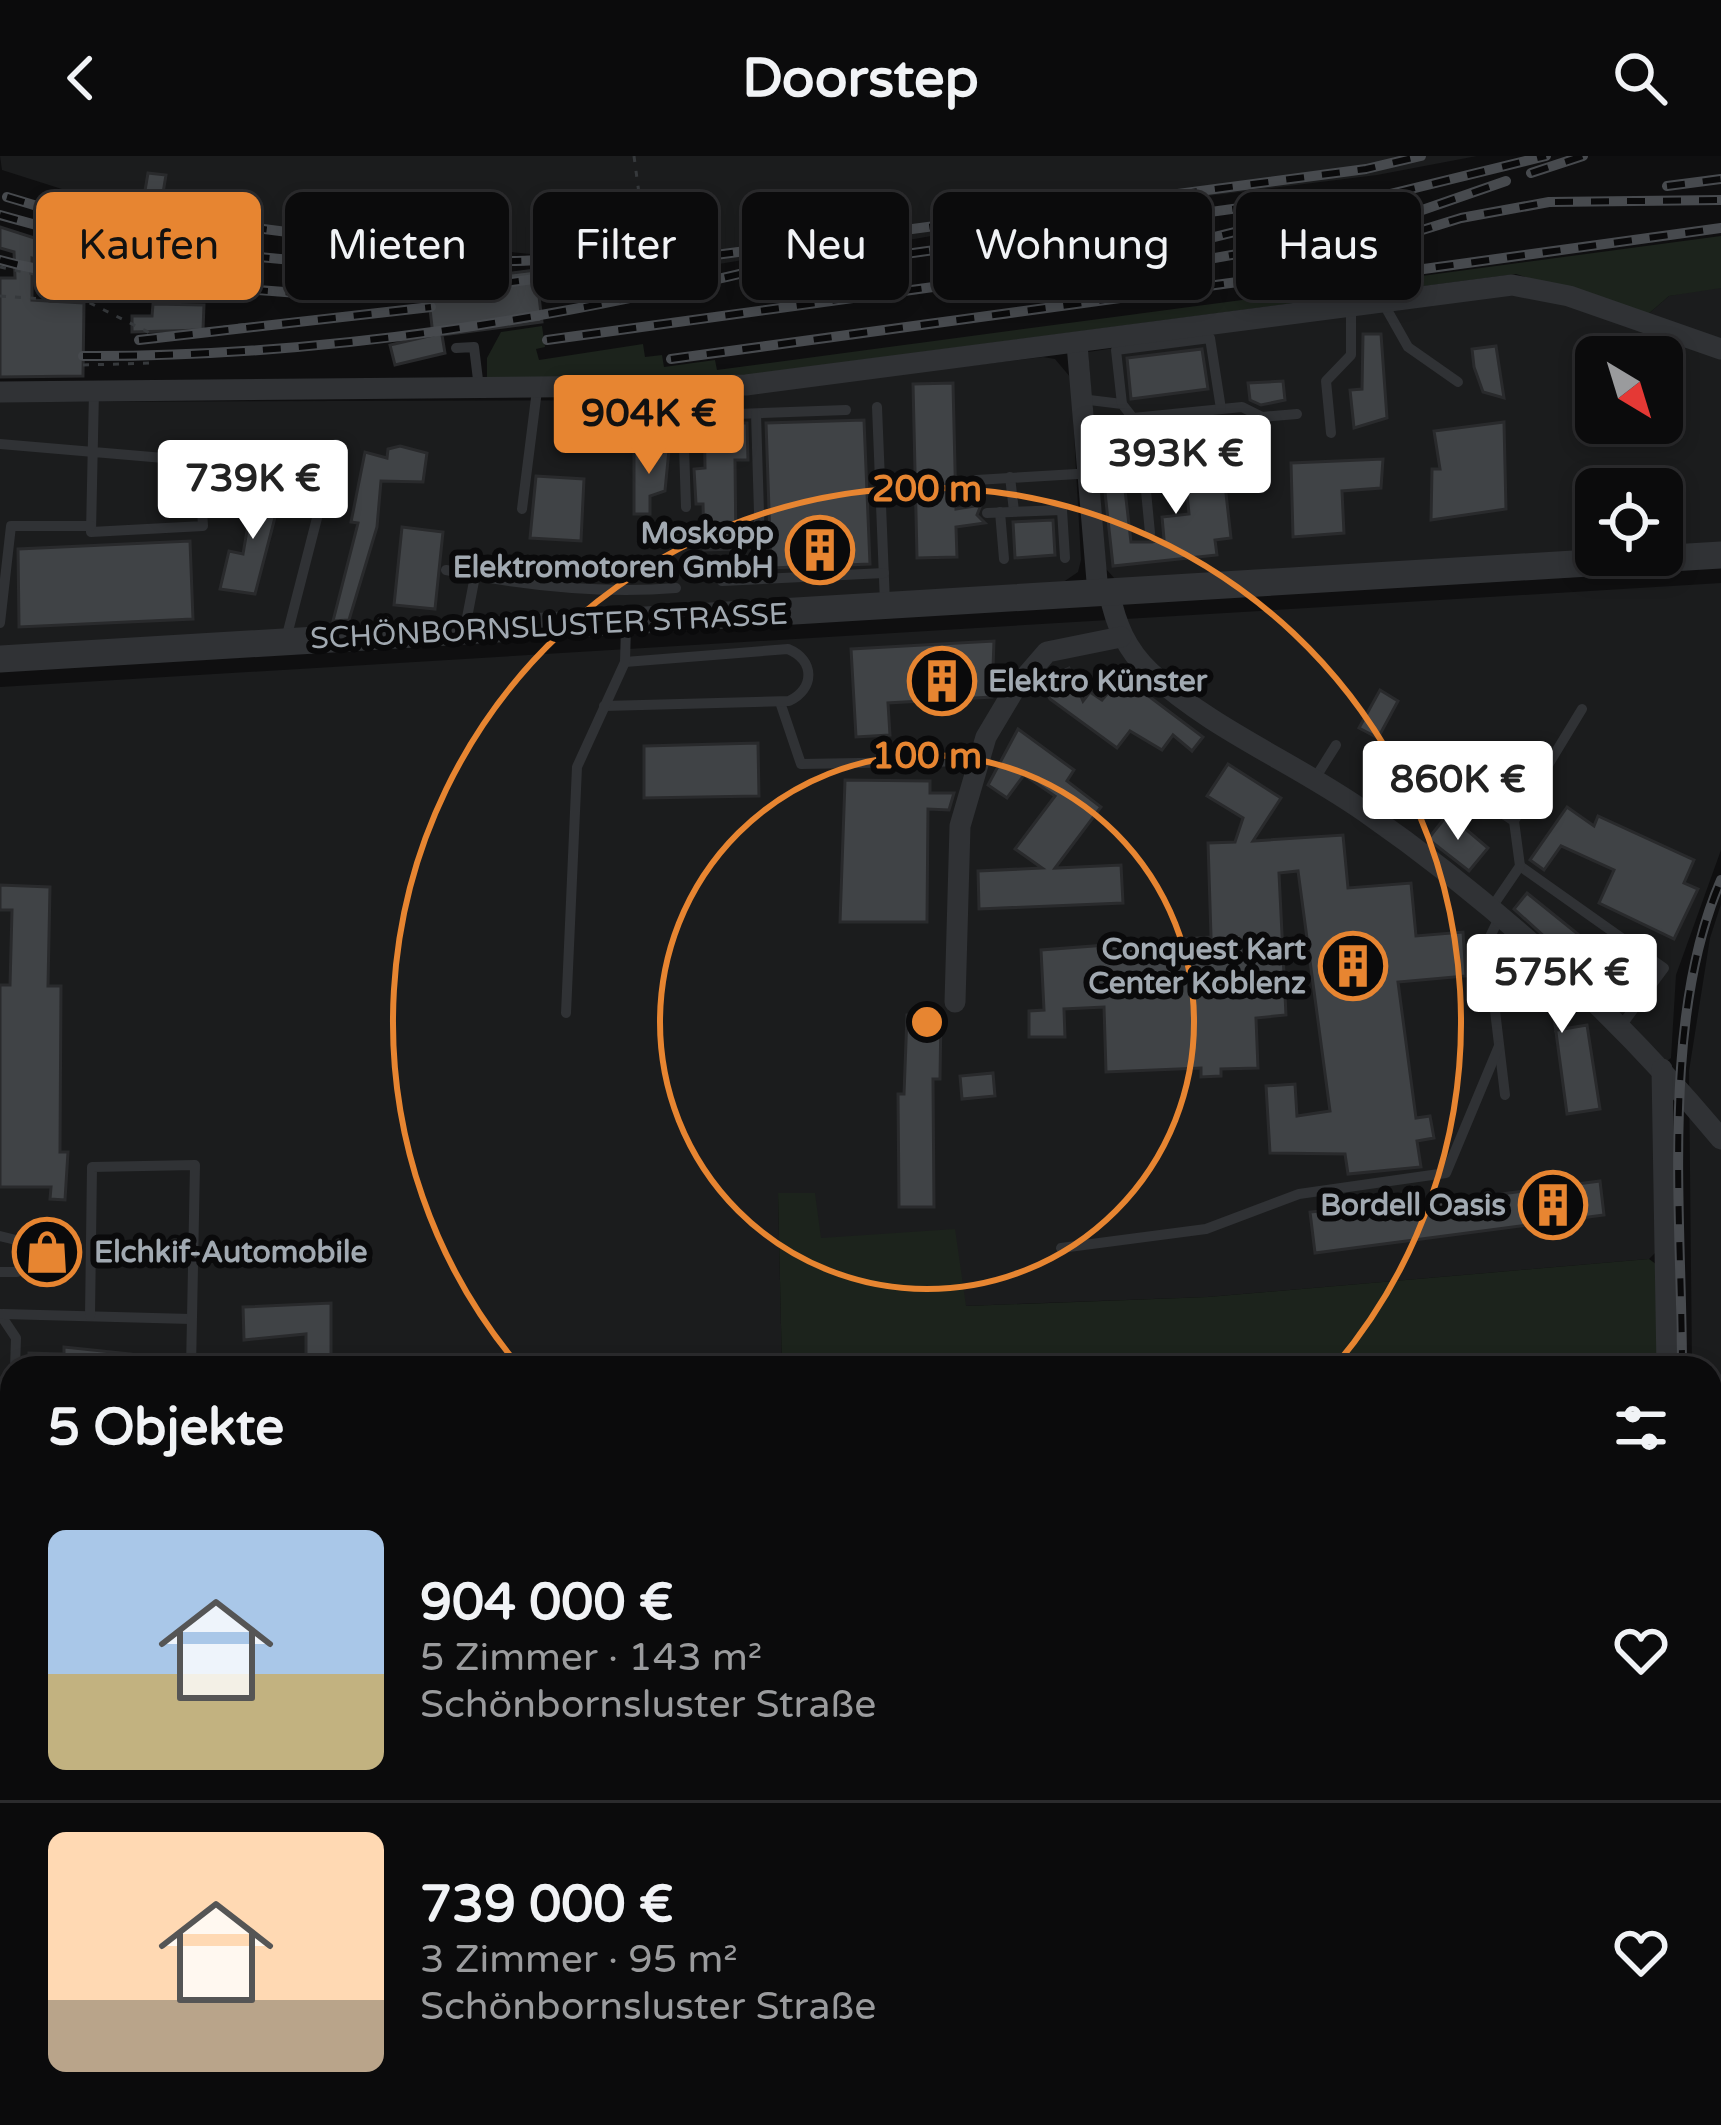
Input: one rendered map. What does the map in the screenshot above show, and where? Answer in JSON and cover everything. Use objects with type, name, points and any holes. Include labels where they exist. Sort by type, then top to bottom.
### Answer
[{"type":"street","points":[[0,392],[479,392],[746,386],[1484,287],[1538,287],[1721,349]]},
{"type":"street","points":[[1077,344],[1104,593],[1121,637],[1178,695],[1363,810],[1494,914],[1662,1069],[1721,1139]]},
{"type":"street","name":"SCHÖNBORNSLUSTER STRASSE","points":[[0,659],[1721,555]]},
{"type":"street","points":[[956,1002],[960,826],[976,761],[1007,700],[1046,652],[1121,637]]},
{"type":"street","points":[[1662,1069],[1667,1356]]},
{"type":"lane","points":[[1382,302],[1408,347],[1458,382]]},
{"type":"lane","points":[[1331,433],[1326,381],[1351,355],[1351,306]]},
{"type":"lane","points":[[1221,409],[1210,338],[1116,350],[1122,404],[1133,418],[1242,407],[1262,417],[1297,413]]},
{"type":"lane","points":[[456,348],[474,347],[479,392]]},
{"type":"lane","points":[[682,387],[686,507]]},
{"type":"lane","points":[[522,509],[537,390]]},
{"type":"lane","points":[[0,443],[93,447],[200,460],[202,526],[91,532],[93,447],[94,392]]},
{"type":"lane","points":[[1081,399],[1122,404]]},
{"type":"lane","points":[[877,407],[886,606]]},
{"type":"lane","points":[[737,413],[846,410]]},
{"type":"lane","points":[[756,413],[761,579]]},
{"type":"lane","points":[[286,642],[336,444]]},
{"type":"lane","points":[[976,480],[1144,470],[1150,533]]},
{"type":"lane","points":[[1004,559],[1000,512],[1010,478]]},
{"type":"lane","points":[[1000,512],[1062,510],[1065,558]]},
{"type":"lane","points":[[0,622],[11,526],[91,526]]},
{"type":"lane","points":[[446,570],[627,592],[676,588]]},
{"type":"lane","points":[[722,581],[884,573]]},
{"type":"lane","points":[[464,631],[475,576]]},
{"type":"lane","points":[[566,1012],[577,767],[626,662],[626,622]]},
{"type":"lane","points":[[604,706],[780,702],[797,698],[808,683],[803,658],[788,649],[626,662]]},
{"type":"lane","points":[[780,702],[801,764],[976,761]]},
{"type":"lane","points":[[1505,1095],[1487,943],[1494,914],[1520,866],[1514,821],[1582,709]]},
{"type":"lane","points":[[1315,780],[1336,745]]},
{"type":"lane","points":[[1469,791],[1514,821]]},
{"type":"lane","points":[[1520,866],[1664,968],[1620,1028]]},
{"type":"lane","points":[[1061,1248],[1206,1228],[1299,1194],[1446,1173],[1499,1046]]},
{"type":"lane","points":[[90,1316],[92,1167],[195,1166],[191,1356]]},
{"type":"lane","points":[[0,1236],[14,1238],[28,1255],[17,1272],[0,1272]]},
{"type":"lane","points":[[1,1314],[191,1319]]},
{"type":"lane","points":[[1,1314],[16,1338],[15,1356]]},
{"type":"path","points":[[634,156],[639,192]]},
{"type":"path","points":[[0,267],[36,274]]},
{"type":"path","points":[[0,296],[88,302],[156,336],[248,324]]},
{"type":"path","points":[[83,365],[152,364],[156,336]]},
{"type":"shaded area","points":[[0,156],[1477,156],[1377,175],[1212,196],[933,192],[933,236],[909,240],[909,192],[742,192],[742,260],[718,264],[718,192],[533,192],[530,254],[509,252],[509,192],[285,192],[285,228],[261,226],[261,192],[71,192],[2,170]]},
{"type":"shaded area","points":[[1721,236],[1721,288],[1669,296],[1647,315],[1516,274],[1421,286],[1421,276]]},
{"type":"shaded area","points":[[1721,288],[1721,342],[1647,315],[1669,296]]},
{"type":"shaded area","points":[[1495,291],[1549,298],[1666,336],[1575,336],[1575,444],[1683,444],[1683,342],[1721,354],[1721,546],[1683,549],[1683,468],[1575,468],[1575,555],[1115,579],[1106,569],[1088,352]]},
{"type":"shaded area","points":[[1241,300],[1318,300],[732,377],[487,379],[487,358],[501,332],[542,326],[545,347],[536,349],[539,360],[643,344],[645,357],[662,355],[664,367],[715,360],[717,370]]},
{"type":"shaded area","points":[[1055,359],[1071,378],[1081,560],[1078,572],[1059,585],[0,648],[0,402],[682,400]]},
{"type":"shaded area","points":[[1721,583],[1721,850],[1676,975],[1671,1058],[1654,1071],[1657,1251],[1649,1259],[1208,1297],[965,1306],[820,1239],[778,1193],[782,1356],[0,1356],[0,687]]},
{"type":"shaded area","points":[[1721,904],[1721,1356],[1692,1356],[1689,1071],[1710,938]]},
{"type":"shaded area","points":[[778,1193],[815,1193],[821,1238],[955,1229],[966,1306],[1208,1297],[1649,1259],[1660,1267],[1659,1356],[782,1356]]},
{"type":"building","points":[[148,173],[166,175],[163,192],[145,192]]},
{"type":"building","points":[[0,227],[36,238],[32,300],[84,303],[83,376],[0,377],[0,278],[15,278],[14,252],[0,248]]},
{"type":"building","points":[[533,270],[533,300],[539,300],[542,322],[442,335],[445,353],[395,365],[390,345],[433,335],[429,300],[509,300],[509,273]]},
{"type":"building","points":[[153,304],[204,305],[203,330],[132,332],[132,316],[152,316]]},
{"type":"building","points":[[1363,334],[1381,334],[1387,418],[1354,428],[1350,390],[1362,389]]},
{"type":"building","points":[[1496,346],[1504,398],[1483,392],[1474,367],[1472,349]]},
{"type":"building","points":[[1202,349],[1208,389],[1131,399],[1127,358]]},
{"type":"building","points":[[1283,381],[1285,400],[1261,405],[1250,400],[1248,383]]},
{"type":"building","points":[[953,383],[956,509],[981,505],[977,515],[985,523],[956,527],[957,557],[917,558],[913,384]]},
{"type":"building","points":[[734,401],[727,416],[734,423],[747,423],[748,460],[735,460],[736,549],[704,550],[703,504],[696,504],[694,469],[705,468],[704,402]]},
{"type":"building","points":[[864,420],[870,564],[771,568],[766,423]]},
{"type":"building","points":[[1504,422],[1506,509],[1431,520],[1432,469],[1440,469],[1434,431]]},
{"type":"building","points":[[400,446],[427,453],[423,482],[381,481],[377,527],[349,620],[333,621],[358,523],[351,522],[365,452],[387,458],[388,449]]},
{"type":"building","points":[[1221,449],[1231,538],[1215,540],[1217,555],[1113,566],[1104,483],[1124,481],[1131,542],[1164,539],[1162,517],[1189,514],[1183,453]]},
{"type":"building","points":[[634,450],[669,450],[665,491],[650,496],[650,514],[634,514]]},
{"type":"building","points":[[1383,459],[1381,488],[1342,491],[1344,533],[1293,537],[1291,463]]},
{"type":"building","points":[[536,476],[584,479],[581,541],[530,538]]},
{"type":"building","points":[[256,478],[276,484],[272,500],[279,502],[255,594],[220,589],[229,551],[243,554]]},
{"type":"building","points":[[1053,520],[1055,555],[1015,558],[1013,522]]},
{"type":"building","points":[[402,527],[443,532],[435,609],[394,605]]},
{"type":"building","points":[[190,541],[193,619],[19,627],[18,549]]},
{"type":"building","name":"Elektro Künster","points":[[994,641],[992,697],[888,703],[890,735],[856,737],[851,649]]},
{"type":"building","points":[[1069,668],[1083,701],[1090,692],[1102,700],[1122,676],[1203,737],[1192,751],[1173,735],[1162,750],[1130,731],[1117,748],[1050,699],[1041,682]]},
{"type":"building","points":[[1380,690],[1398,701],[1378,738],[1359,728]]},
{"type":"building","points":[[1018,729],[1074,770],[1067,781],[1101,807],[1055,868],[1121,865],[1123,903],[979,909],[978,871],[1042,868],[1015,849],[1055,796],[1024,775],[1007,798],[988,785]]},
{"type":"building","points":[[758,743],[759,796],[644,798],[644,746]]},
{"type":"building","points":[[1409,749],[1421,759],[1417,765],[1448,791],[1429,813],[1386,777]]},
{"type":"building","points":[[1228,764],[1281,798],[1253,841],[1343,835],[1348,888],[1411,883],[1416,936],[1463,932],[1466,976],[1398,982],[1416,1118],[1430,1116],[1434,1138],[1417,1141],[1421,1167],[1348,1174],[1345,1154],[1270,1153],[1266,1086],[1295,1084],[1297,1116],[1330,1111],[1298,871],[1279,873],[1286,1015],[1256,1018],[1258,1068],[1221,1069],[1221,1076],[1201,1077],[1201,1068],[1106,1072],[1104,1007],[1064,1009],[1065,1037],[1029,1037],[1029,1011],[1044,1010],[1041,950],[1211,937],[1208,843],[1235,842],[1243,818],[1207,796]]},
{"type":"building","points":[[845,780],[930,781],[930,793],[954,793],[949,810],[928,809],[927,922],[840,922]]},
{"type":"building","points":[[1567,807],[1594,826],[1598,816],[1694,860],[1684,883],[1698,889],[1674,939],[1599,903],[1614,870],[1561,846],[1544,870],[1530,860]]},
{"type":"building","points":[[1448,814],[1488,848],[1469,871],[1428,839]]},
{"type":"building","points":[[0,885],[50,887],[48,986],[61,986],[60,1152],[68,1152],[65,1200],[50,1199],[51,1187],[0,1187],[0,985],[10,985],[12,910],[0,910]]},
{"type":"building","points":[[1527,893],[1631,977],[1613,999],[1514,909]]},
{"type":"building","points":[[1513,947],[1577,1006],[1557,1030],[1587,1025],[1600,1109],[1567,1114],[1553,1010],[1500,966]]},
{"type":"building","points":[[907,1015],[941,1016],[940,1079],[933,1079],[934,1207],[899,1207],[898,1094],[904,1094]]},
{"type":"building","points":[[993,1073],[995,1096],[962,1099],[960,1076]]},
{"type":"building","points":[[1600,1181],[1604,1215],[1315,1253],[1310,1212],[1369,1206],[1370,1211]]},
{"type":"building","name":"Elchkif-Automobile","points":[[34,1240],[60,1240],[60,1278],[42,1278],[43,1264],[34,1264]]},
{"type":"building","points":[[331,1303],[331,1356],[306,1356],[306,1334],[244,1340],[243,1307]]},
{"type":"building","points":[[64,1347],[131,1356],[29,1356],[64,1354]]},
{"type":"railway","points":[[0,260],[69,274],[246,289],[337,295],[428,293],[1366,169],[1421,156]]},
{"type":"railway","points":[[547,340],[1108,263],[1546,156]]},
{"type":"railway","points":[[1531,173],[1583,156]]},
{"type":"railway","points":[[1667,186],[1721,179]]},
{"type":"railway","points":[[1212,258],[1356,233],[1506,181]]},
{"type":"railway","points":[[7,197],[160,241],[258,257],[397,263],[533,260]]},
{"type":"railway","points":[[671,359],[1267,278],[1461,218],[1549,202],[1721,200]]},
{"type":"railway","points":[[909,254],[1236,208]]},
{"type":"railway","points":[[0,215],[36,225]]},
{"type":"railway","points":[[1421,269],[1721,228]]},
{"type":"railway","points":[[261,229],[285,232]]},
{"type":"railway","points":[[83,356],[266,350],[447,330],[627,299],[742,273]]},
{"type":"railway","points":[[139,340],[431,307]]},
{"type":"railway","points":[[1682,1356],[1678,1184],[1682,1056],[1702,935],[1721,880]]},
{"type":"place","name":"Moskopp Elektromotoren GmbH","points":[[820,550]]},
{"type":"place","name":"Elektro Künster","points":[[942,681]]},
{"type":"place","name":"Conquest Kart Center Koblenz","points":[[1353,966]]},
{"type":"place","name":"Bordell Oasis","points":[[1553,1205]]},
{"type":"place","name":"Elchkif-Automobile","points":[[47,1252]]}]
